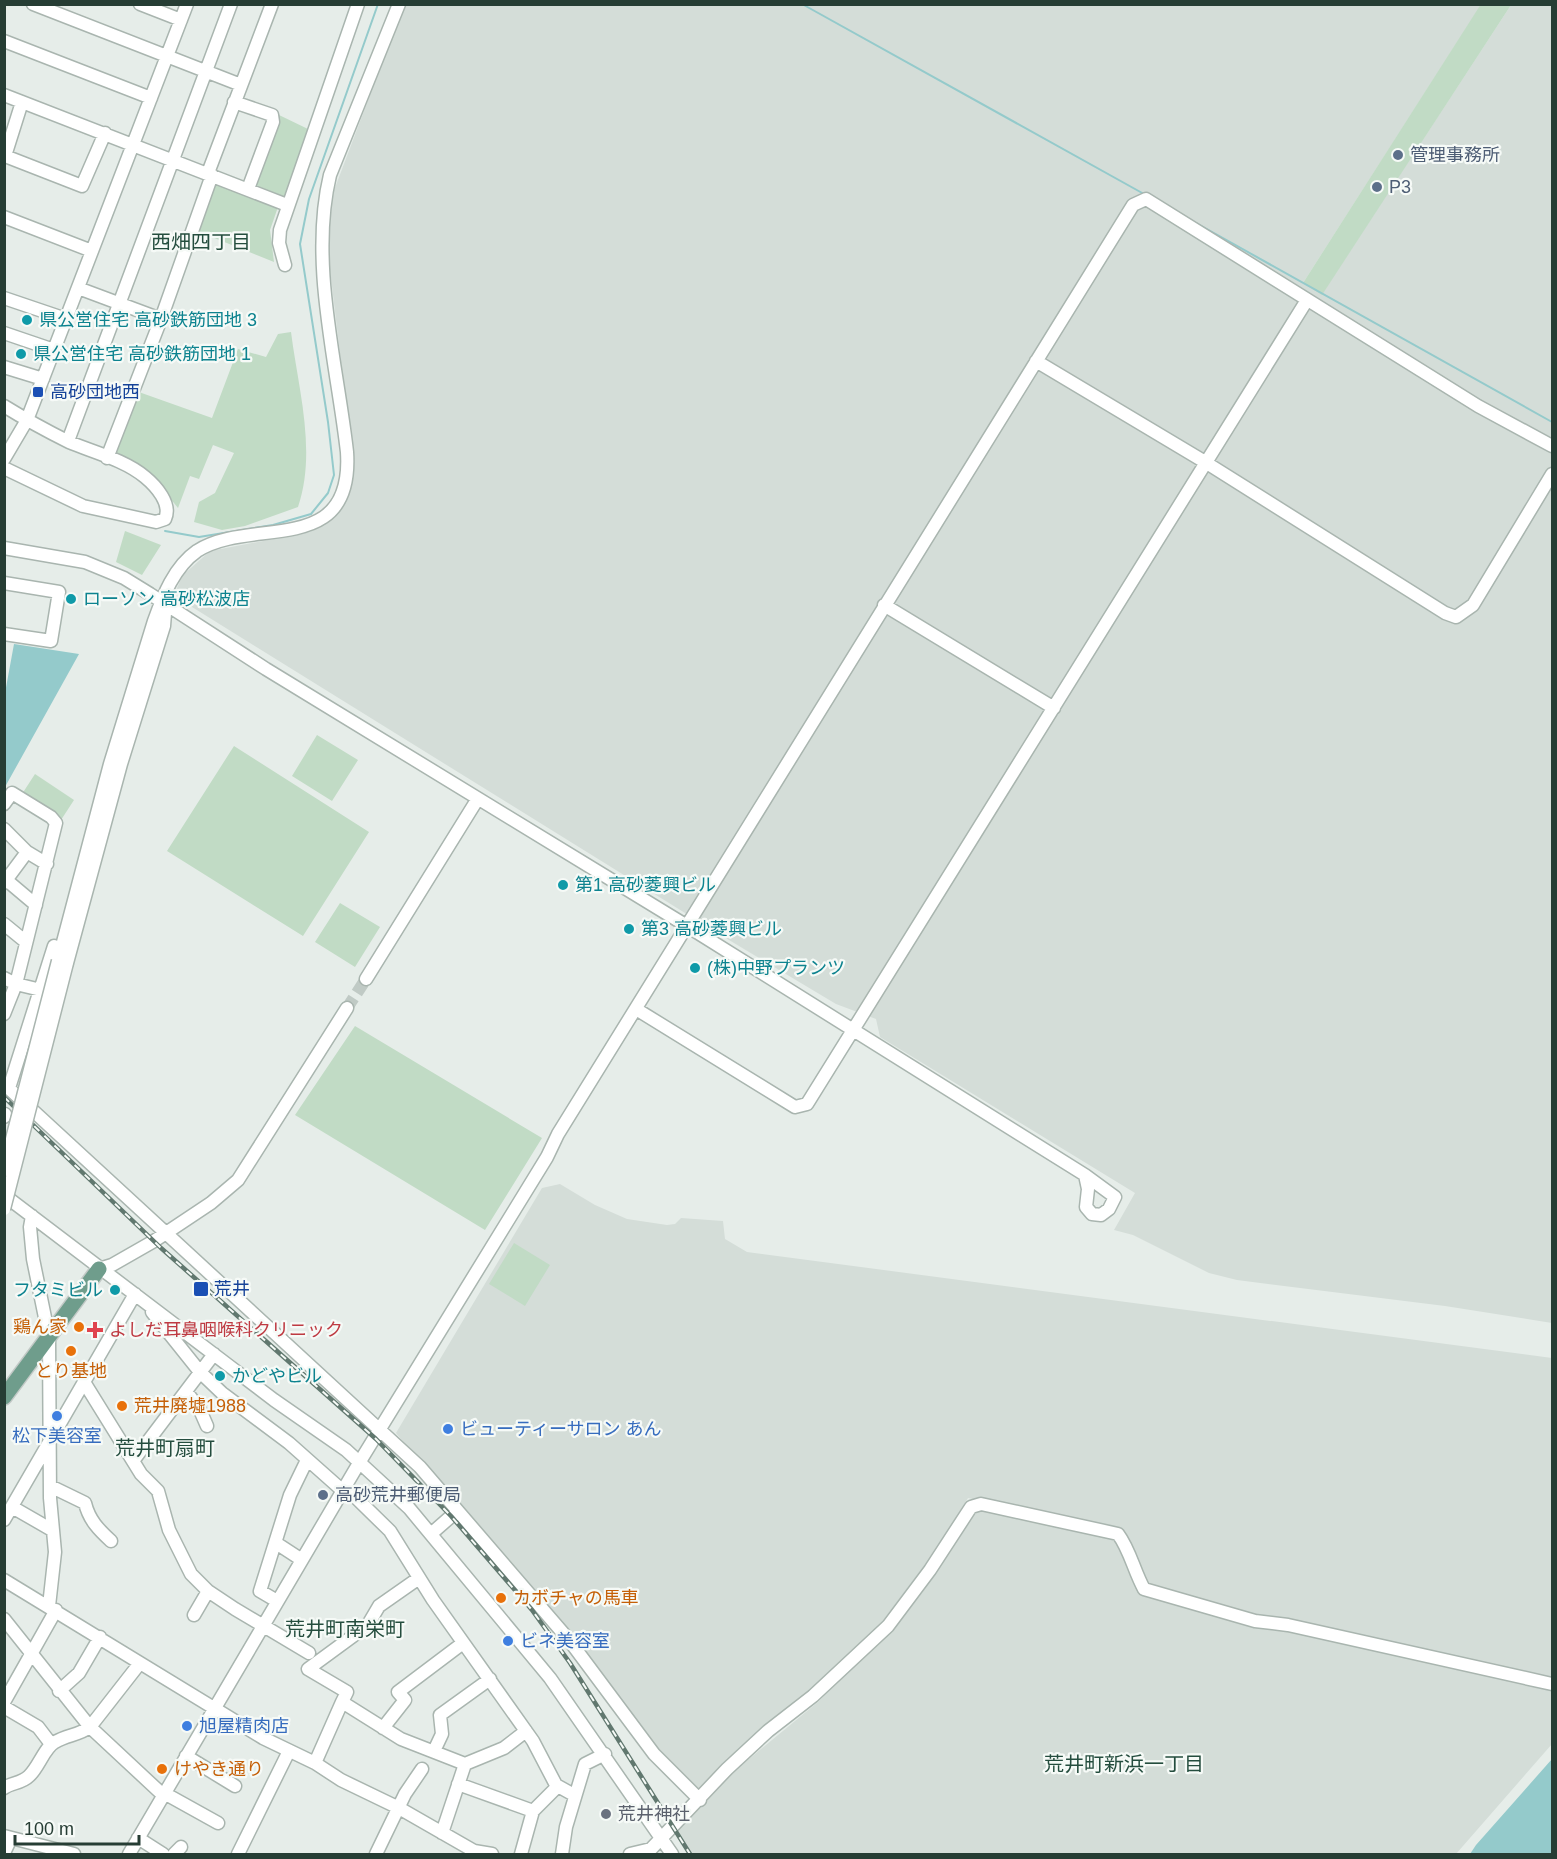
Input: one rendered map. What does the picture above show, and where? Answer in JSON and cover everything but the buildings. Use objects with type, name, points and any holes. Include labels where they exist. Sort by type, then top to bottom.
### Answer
[{"type":"main road","points":[[4,1398],[99,1269]]},
{"type":"street","points":[[33,4],[241,85]]},
{"type":"street","points":[[140,4],[181,20]]},
{"type":"street","points":[[4,459],[27,420],[187,4]]},
{"type":"street","points":[[68,441],[231,4]]},
{"type":"street","points":[[108,458],[161,319],[234,102],[272,4]]},
{"type":"street","points":[[4,1209],[110,764],[161,600],[179,569],[199,550],[212,543],[277,533],[310,524],[328,513],[341,493],[348,466],[321,249],[324,202],[330,175],[399,4]]},
{"type":"street","points":[[285,265],[279,243],[287,205],[355,6]]},
{"type":"street","points":[[4,41],[151,98]]},
{"type":"street","points":[[4,95],[134,143],[287,205]]},
{"type":"street","points":[[22,102],[4,156],[82,186],[105,133]]},
{"type":"street","points":[[234,102],[272,115],[273,122],[248,189]]},
{"type":"street","points":[[129,1854],[359,1463],[884,605],[1133,205],[1146,199],[1478,406],[1552,446]]},
{"type":"street","points":[[4,217],[92,251]]},
{"type":"street","points":[[78,288],[161,319]]},
{"type":"street","points":[[4,298],[66,319]]},
{"type":"street","points":[[636,1009],[795,1107],[807,1104],[1307,300]]},
{"type":"street","points":[[4,333],[54,350]]},
{"type":"street","points":[[1036,361],[1205,462],[1295,521],[1445,613],[1456,617],[1473,604],[1552,474]]},
{"type":"street","points":[[4,367],[43,379]]},
{"type":"street","points":[[4,406],[68,441],[146,477],[168,505],[165,519],[156,522],[83,507],[4,468]]},
{"type":"street","points":[[4,548],[85,562],[124,578],[161,600],[266,669],[477,800],[687,926],[1085,1175],[1115,1197],[1109,1209],[1101,1215],[1092,1214],[1086,1207],[1088,1188],[1085,1175]]},
{"type":"street","points":[[4,583],[59,592],[51,641],[4,634]]},
{"type":"street","points":[[4,1170],[121,764],[164,626],[165,613],[161,600]]},
{"type":"street","points":[[884,605],[1054,708]]},
{"type":"street","points":[[110,764],[99,782],[41,990],[7,1086],[420,1467],[456,1512],[569,1640],[654,1754],[700,1800]]},
{"type":"street","points":[[4,804],[12,793],[51,817],[56,823],[16,984],[4,1014]]},
{"type":"street","points":[[366,979],[477,800]]},
{"type":"street","points":[[4,829],[27,852],[47,864]]},
{"type":"street","points":[[27,852],[5,880],[36,905]]},
{"type":"street","points":[[4,924],[26,942]]},
{"type":"street","points":[[4,978],[16,984],[41,990]]},
{"type":"street","points":[[99,1269],[112,1265],[166,1233],[211,1203],[238,1180],[346,1008]]},
{"type":"street","points":[[4,1195],[99,1269],[346,1450],[409,1508],[550,1678],[605,1754],[672,1854]]},
{"type":"street","points":[[4,1702],[32,1656],[52,1608],[55,1552],[50,1486],[50,1337],[33,1259],[30,1227],[32,1216]]},
{"type":"street","points":[[140,1298],[200,1372],[222,1393],[344,1489],[390,1532],[463,1643],[526,1731],[558,1786],[574,1795]]},
{"type":"street","points":[[4,1520],[84,1382],[140,1298]]},
{"type":"street","points":[[133,1461],[214,1354]]},
{"type":"street","points":[[84,1382],[133,1461],[158,1491],[178,1551],[192,1574],[208,1591],[309,1653]]},
{"type":"street","points":[[186,1391],[200,1410],[207,1426]]},
{"type":"street","points":[[277,1601],[260,1591],[296,1479],[307,1460]]},
{"type":"street","points":[[50,1486],[86,1503],[88,1515],[111,1541]]},
{"type":"street","points":[[630,1854],[650,1852],[727,1769],[768,1731],[813,1696],[888,1626],[930,1570],[971,1507],[981,1504],[1118,1534],[1126,1546],[1133,1568],[1144,1589],[1255,1622],[1288,1625],[1552,1684]]},
{"type":"street","points":[[12,1507],[52,1530]]},
{"type":"street","points":[[432,1533],[456,1512]]},
{"type":"street","points":[[276,1543],[302,1560]]},
{"type":"street","points":[[315,1762],[347,1692],[308,1669],[372,1627],[379,1606],[419,1578]]},
{"type":"street","points":[[4,1580],[289,1751],[315,1762],[376,1799],[399,1808],[474,1853],[492,1854]]},
{"type":"street","points":[[194,1616],[208,1591]]},
{"type":"street","points":[[4,1619],[90,1727],[164,1794],[218,1823]]},
{"type":"street","points":[[59,1690],[78,1673],[100,1637]]},
{"type":"street","points":[[383,1728],[405,1700],[398,1692],[463,1643]]},
{"type":"street","points":[[4,1788],[9,1784],[21,1783],[29,1777],[51,1744],[82,1733],[90,1727],[140,1663]]},
{"type":"street","points":[[434,1751],[442,1734],[440,1715],[490,1679]]},
{"type":"street","points":[[342,1702],[401,1739],[465,1764],[504,1748],[526,1731]]},
{"type":"street","points":[[4,1707],[38,1727],[51,1744]]},
{"type":"street","points":[[238,1854],[289,1751]]},
{"type":"street","points":[[562,1854],[574,1795],[585,1764],[605,1754]]},
{"type":"street","points":[[186,1756],[235,1786]]},
{"type":"street","points":[[442,1833],[465,1764]]},
{"type":"street","points":[[376,1854],[422,1769]]},
{"type":"street","points":[[458,1784],[533,1810]]},
{"type":"street","points":[[521,1854],[533,1810],[558,1786]]},
{"type":"street","points":[[4,1853],[8,1837],[74,1854]]},
{"type":"street","points":[[138,1838],[163,1854]]},
{"type":"shaded area","points":[[404,5],[1481,5],[1303,283],[1322,294],[1511,5],[1552,5],[1552,1323],[1445,1306],[1237,1280],[1209,1273],[1133,1235],[1114,1230],[1135,1193],[880,1037],[876,1019],[836,1004],[714,931],[184,602],[177,588],[183,575],[210,551],[310,532],[327,522],[346,498],[354,471],[327,244],[330,201]]},
{"type":"shaded area","points":[[560,1184],[595,1205],[627,1219],[667,1225],[675,1224],[681,1218],[723,1221],[725,1239],[747,1252],[1552,1358],[1552,1679],[1260,1617],[1153,1589],[1141,1570],[1125,1532],[968,1498],[932,1556],[874,1632],[824,1680],[700,1790],[650,1741],[396,1433],[542,1188]]},
{"type":"shaded area","points":[[984,1508],[1105,1536],[1119,1544],[1128,1570],[1144,1595],[1253,1624],[1552,1687],[1552,1744],[1456,1854],[691,1854],[676,1831],[738,1768],[818,1702],[888,1634],[922,1593],[977,1511]]},
{"type":"green space","points":[[1481,4],[1511,5],[1322,295],[1303,283]]},
{"type":"green space","points":[[279,115],[308,129],[285,197],[255,185]]},
{"type":"green space","points":[[219,184],[278,207],[270,230],[274,262],[197,231],[215,185]]},
{"type":"green space","points":[[291,332],[306,442],[306,464],[298,507],[245,526],[222,530],[194,522],[199,502],[215,493],[234,453],[213,445],[199,479],[190,476],[178,508],[152,476],[113,454],[136,391],[212,418],[238,349],[266,357],[278,334]]},
{"type":"green space","points":[[125,531],[161,545],[142,575],[116,562]]},
{"type":"green space","points":[[317,735],[358,760],[332,801],[292,776]]},
{"type":"green space","points":[[234,746],[369,832],[303,936],[167,851]]},
{"type":"green space","points":[[35,774],[74,800],[61,820],[22,794]]},
{"type":"green space","points":[[340,903],[380,927],[355,967],[315,942]]},
{"type":"green space","points":[[355,1026],[542,1138],[485,1230],[295,1115]]},
{"type":"green space","points":[[514,1243],[550,1265],[525,1306],[489,1284]]},
{"type":"water","points":[[14,644],[79,654],[5,787],[5,693]]},
{"type":"water","points":[[1552,1759],[1552,1854],[1470,1854],[1476,1845]]},
{"type":"waterway","points":[[165,531],[199,537],[273,525],[311,514],[328,493],[334,475],[300,244],[309,199],[378,4]]},
{"type":"waterway","points":[[802,4],[1144,194]]},
{"type":"waterway","points":[[1196,223],[1552,422]]},
{"type":"tunnel","points":[[347,1008],[366,979]]},
{"type":"railway","points":[[4,1097],[161,1248],[376,1439],[451,1516],[532,1610],[570,1663],[690,1854]]},
{"type":"place","name":"管理事務所","points":[[1398,155]]},
{"type":"place","name":"P3","points":[[1377,187]]},
{"type":"place","name":"県公営住宅 高砂鉄筋団地 3","points":[[27,320]]},
{"type":"place","name":"県公営住宅 高砂鉄筋団地 1","points":[[21,354]]},
{"type":"place","name":"高砂団地西","points":[[38,392]]},
{"type":"place","name":"ローソン 高砂松波店","points":[[71,599]]},
{"type":"place","name":"第1 高砂菱興ビル","points":[[563,885]]},
{"type":"place","name":"第3 高砂菱興ビル","points":[[629,929]]},
{"type":"place","name":"(株)中野プランツ","points":[[695,968]]},
{"type":"place","name":"荒井","points":[[201,1289]]},
{"type":"place","name":"フタミビル","points":[[115,1290]]},
{"type":"place","name":"鶏ん家","points":[[79,1327]]},
{"type":"place","name":"よしだ耳鼻咽喉科クリニック","points":[[95,1330]]},
{"type":"place","name":"とり基地","points":[[71,1351]]},
{"type":"place","name":"かどやビル","points":[[220,1376]]},
{"type":"place","name":"荒井廃墟1988","points":[[122,1406]]},
{"type":"place","name":"松下美容室","points":[[57,1416]]},
{"type":"place","name":"ビューティーサロン あん","points":[[448,1429]]},
{"type":"place","name":"高砂荒井郵便局","points":[[323,1495]]},
{"type":"place","name":"カボチャの馬車","points":[[501,1598]]},
{"type":"place","name":"ビネ美容室","points":[[508,1641]]},
{"type":"place","name":"旭屋精肉店","points":[[187,1726]]},
{"type":"place","name":"けやき通り","points":[[162,1769]]},
{"type":"place","name":"荒井神社","points":[[606,1814]]},
{"type":"district","name":"西畑四丁目","points":[[201,242]]},
{"type":"district","name":"荒井町扇町","points":[[165,1448]]},
{"type":"district","name":"荒井町南栄町","points":[[345,1629]]},
{"type":"district","name":"荒井町新浜一丁目","points":[[1124,1764]]}]
